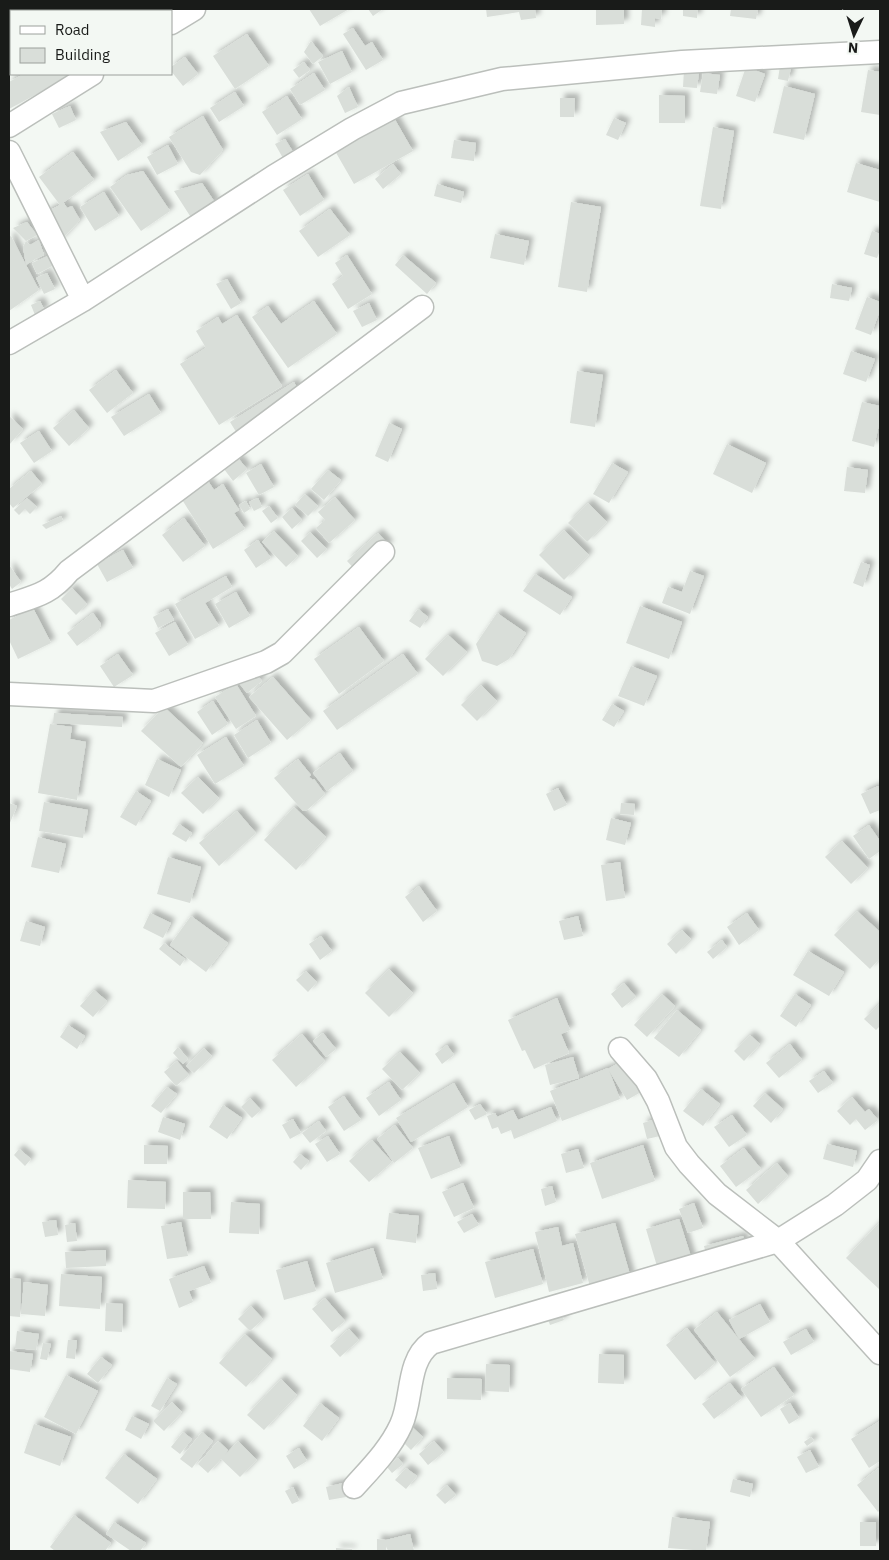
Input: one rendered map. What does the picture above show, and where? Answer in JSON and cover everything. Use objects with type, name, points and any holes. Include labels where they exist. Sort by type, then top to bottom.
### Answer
[{"type":"street","points":[[172,22],[194,9]]},
{"type":"street","points":[[9,343],[83,300],[273,177],[352,129],[401,103],[502,79],[682,62],[880,52]]},
{"type":"street","points":[[9,126],[90,75]]},
{"type":"street","points":[[9,152],[83,300]]},
{"type":"street","points":[[9,605],[43,593],[58,584],[69,571],[422,307]]},
{"type":"street","points":[[9,694],[154,700],[266,662],[282,653],[383,552]]},
{"type":"street","points":[[620,1049],[646,1079],[658,1100],[676,1147],[689,1164],[717,1194],[778,1241],[880,1353]]},
{"type":"street","points":[[354,1487],[388,1449],[395,1437],[402,1423],[418,1355],[431,1343],[778,1241],[835,1205],[867,1180],[880,1162]]},
{"type":"building","points":[[18,9],[63,9],[61,10],[16,10]]},
{"type":"building","points":[[94,9],[134,9],[132,10]]},
{"type":"building","points":[[145,9],[185,9],[172,11],[142,10]]},
{"type":"building","points":[[309,9],[349,9],[320,26]]},
{"type":"building","points":[[368,9],[383,9],[373,16]]},
{"type":"building","points":[[486,9],[535,9],[536,18],[521,20],[519,12],[487,17]]},
{"type":"building","points":[[596,9],[624,9],[624,24],[596,25]]},
{"type":"building","points":[[642,9],[662,9],[661,19],[655,18],[655,27],[641,25]]},
{"type":"building","points":[[683,9],[698,9],[697,18],[683,16]]},
{"type":"building","points":[[731,9],[758,9],[756,19],[730,16]]},
{"type":"building","points":[[353,28],[365,46],[372,42],[383,60],[366,70],[343,34]]},
{"type":"building","points":[[247,34],[269,66],[235,89],[213,56]]},
{"type":"building","points":[[311,41],[323,56],[313,64],[304,52]]},
{"type":"building","points":[[342,51],[352,72],[330,84],[318,62]]},
{"type":"building","points":[[185,57],[198,74],[183,86],[172,72],[172,66]]},
{"type":"building","points":[[304,62],[310,70],[299,78],[293,70]]},
{"type":"building","points":[[780,66],[791,68],[788,81],[778,79]]},
{"type":"building","points":[[746,67],[765,74],[755,102],[736,96]]},
{"type":"building","points":[[684,70],[699,72],[697,88],[683,87]]},
{"type":"building","points":[[868,70],[880,72],[880,115],[861,112]]},
{"type":"building","points":[[314,73],[325,90],[300,105],[290,89]]},
{"type":"building","points":[[703,73],[720,75],[717,94],[700,92]]},
{"type":"building","points":[[22,75],[72,75],[9,109],[9,82]]},
{"type":"building","points":[[784,86],[815,94],[804,140],[773,133]]},
{"type":"building","points":[[349,87],[358,107],[345,113],[337,96]]},
{"type":"building","points":[[235,92],[244,106],[219,122],[210,108]]},
{"type":"building","points":[[659,95],[685,96],[685,123],[659,123]]},
{"type":"building","points":[[287,96],[302,119],[277,135],[262,112]]},
{"type":"building","points":[[560,98],[575,98],[574,117],[560,117]]},
{"type":"building","points":[[70,106],[76,120],[59,128],[52,114]]},
{"type":"building","points":[[203,116],[223,150],[200,175],[191,172],[169,137]]},
{"type":"building","points":[[394,118],[413,151],[354,184],[335,151]]},
{"type":"building","points":[[614,118],[626,123],[618,140],[606,135]]},
{"type":"building","points":[[126,122],[142,145],[118,161],[100,132]]},
{"type":"building","points":[[713,127],[734,131],[721,209],[700,206]]},
{"type":"building","points":[[285,139],[295,155],[284,160],[275,144]]},
{"type":"building","points":[[454,140],[476,143],[474,161],[451,158]]},
{"type":"building","points":[[168,145],[178,164],[157,175],[147,157]]},
{"type":"building","points":[[73,152],[94,180],[60,205],[39,177]]},
{"type":"building","points":[[856,163],[880,170],[880,202],[847,192]]},
{"type":"building","points":[[393,164],[401,174],[383,189],[375,179]]},
{"type":"building","points":[[143,171],[170,211],[141,231],[110,187],[127,175]]},
{"type":"building","points":[[308,174],[324,200],[300,216],[283,190]]},
{"type":"building","points":[[202,183],[216,204],[192,219],[174,191]]},
{"type":"building","points":[[437,184],[464,192],[461,203],[434,196]]},
{"type":"building","points":[[104,192],[119,216],[95,231],[80,207]]},
{"type":"building","points":[[571,202],[601,207],[587,292],[558,287]]},
{"type":"building","points":[[64,203],[67,208],[72,206],[80,220],[59,242],[44,213]]},
{"type":"building","points":[[330,209],[350,235],[318,257],[299,231]]},
{"type":"building","points":[[27,222],[37,235],[26,241],[13,228]]},
{"type":"building","points":[[872,231],[880,234],[880,250],[877,258],[864,254]]},
{"type":"building","points":[[495,234],[529,241],[524,265],[490,258]]},
{"type":"building","points":[[11,236],[39,290],[9,311],[9,237]]},
{"type":"building","points":[[39,240],[44,255],[26,265],[23,247],[26,241],[30,245]]},
{"type":"building","points":[[347,255],[372,294],[348,309],[332,284],[343,276],[335,263]]},
{"type":"building","points":[[403,255],[436,283],[427,294],[395,265]]},
{"type":"building","points":[[48,256],[52,266],[37,274],[32,263]]},
{"type":"building","points":[[47,273],[55,289],[44,294],[36,278]]},
{"type":"building","points":[[227,279],[241,303],[231,309],[216,284]]},
{"type":"building","points":[[832,284],[852,288],[849,301],[830,298]]},
{"type":"building","points":[[867,297],[880,302],[880,310],[871,335],[855,329]]},
{"type":"building","points":[[40,301],[45,311],[35,315],[31,305]]},
{"type":"building","points":[[314,301],[337,334],[288,368],[252,317],[268,306],[281,324]]},
{"type":"building","points":[[369,303],[377,320],[362,327],[353,311]]},
{"type":"building","points":[[237,315],[282,386],[219,425],[180,364],[206,348],[196,331],[218,317],[222,324]]},
{"type":"building","points":[[851,351],[875,359],[866,382],[843,374]]},
{"type":"building","points":[[116,370],[133,393],[107,413],[89,390]]},
{"type":"building","points":[[577,371],[603,375],[595,427],[570,423]]},
{"type":"building","points":[[294,382],[301,395],[238,435],[230,422]]},
{"type":"building","points":[[149,394],[161,413],[124,436],[111,417]]},
{"type":"building","points":[[862,402],[880,406],[880,420],[874,447],[852,441]]},
{"type":"building","points":[[74,410],[89,428],[69,446],[53,428]]},
{"type":"building","points":[[9,416],[23,429],[9,445]]},
{"type":"building","points":[[389,423],[402,429],[388,462],[375,456]]},
{"type":"building","points":[[39,431],[52,451],[34,463],[20,443]]},
{"type":"building","points":[[727,444],[766,463],[752,493],[713,474]]},
{"type":"building","points":[[238,458],[247,469],[233,481],[224,469]]},
{"type":"building","points":[[612,463],[628,472],[609,503],[593,494]]},
{"type":"building","points":[[261,464],[274,487],[259,495],[246,473]]},
{"type":"building","points":[[847,467],[868,470],[865,493],[844,491]]},
{"type":"building","points":[[328,470],[341,480],[324,500],[311,489]]},
{"type":"building","points":[[31,471],[42,484],[13,508],[9,503],[9,489]]},
{"type":"building","points":[[208,481],[214,490],[223,484],[239,510],[234,513],[245,529],[213,549],[181,498]]},
{"type":"building","points":[[305,494],[318,506],[308,516],[295,505]]},
{"type":"building","points":[[335,497],[355,520],[329,543],[316,528],[325,520],[318,512]]},
{"type":"building","points":[[27,498],[37,507],[30,514],[25,509],[19,515],[14,510]]},
{"type":"building","points":[[258,498],[262,507],[254,511],[249,502]]},
{"type":"building","points":[[246,501],[250,509],[244,513],[239,505]]},
{"type":"building","points":[[588,503],[607,522],[587,542],[568,523]]},
{"type":"building","points":[[269,506],[278,518],[271,523],[262,511]]},
{"type":"building","points":[[292,508],[302,520],[292,529],[282,517]]},
{"type":"building","points":[[61,516],[63,521],[46,529],[42,525]]},
{"type":"building","points":[[184,518],[205,546],[183,562],[162,535]]},
{"type":"building","points":[[564,530],[589,555],[564,580],[539,555]]},
{"type":"building","points":[[274,531],[298,556],[286,567],[262,542]]},
{"type":"building","points":[[310,532],[327,549],[317,558],[301,541]]},
{"type":"building","points":[[378,533],[389,545],[358,573],[347,561]]},
{"type":"building","points":[[258,540],[271,558],[256,568],[244,550]]},
{"type":"building","points":[[123,550],[133,568],[107,582],[97,564]]},
{"type":"building","points":[[861,562],[870,565],[863,587],[853,583]]},
{"type":"building","points":[[9,565],[21,582],[12,589],[9,584]]},
{"type":"building","points":[[690,571],[704,576],[690,614],[662,603],[668,587],[682,592]]},
{"type":"building","points":[[535,574],[572,597],[560,615],[523,591]]},
{"type":"building","points":[[226,576],[232,587],[205,603],[219,626],[195,639],[175,604]]},
{"type":"building","points":[[72,588],[87,604],[76,615],[61,599]]},
{"type":"building","points":[[236,592],[250,616],[229,628],[215,604]]},
{"type":"building","points":[[640,606],[682,622],[669,659],[626,643]]},
{"type":"building","points":[[33,608],[51,643],[18,659],[9,640],[9,620]]},
{"type":"building","points":[[168,609],[174,620],[158,628],[153,617]]},
{"type":"building","points":[[418,609],[428,617],[420,628],[409,621]]},
{"type":"building","points":[[93,613],[101,624],[99,630],[77,646],[67,633]]},
{"type":"building","points":[[497,613],[526,633],[509,659],[497,666],[482,661],[476,644]]},
{"type":"building","points":[[175,622],[188,645],[169,656],[155,633]]},
{"type":"building","points":[[359,627],[384,661],[339,694],[314,659]]},
{"type":"building","points":[[448,635],[467,652],[443,676],[425,659]]},
{"type":"building","points":[[118,654],[133,675],[114,687],[100,666]]},
{"type":"building","points":[[403,654],[418,674],[337,730],[323,711]]},
{"type":"building","points":[[631,666],[657,676],[644,706],[618,696]]},
{"type":"building","points":[[253,670],[262,681],[247,693],[239,683]]},
{"type":"building","points":[[273,677],[311,720],[287,740],[249,697]]},
{"type":"building","points":[[236,684],[256,716],[236,729],[215,697]]},
{"type":"building","points":[[481,685],[497,701],[477,721],[461,705]]},
{"type":"building","points":[[213,701],[228,724],[212,735],[197,712]]},
{"type":"building","points":[[612,704],[624,711],[614,727],[602,720]]},
{"type":"building","points":[[164,707],[203,743],[181,767],[141,731]]},
{"type":"building","points":[[54,713],[123,717],[122,727],[53,723]]},
{"type":"building","points":[[257,720],[271,743],[248,758],[234,735]]},
{"type":"building","points":[[50,724],[72,727],[70,739],[86,742],[77,800],[38,793]]},
{"type":"building","points":[[226,737],[244,766],[215,784],[197,755]]},
{"type":"building","points":[[340,753],[353,771],[327,791],[313,773]]},
{"type":"building","points":[[157,759],[181,770],[169,797],[145,785]]},
{"type":"building","points":[[298,759],[311,775],[309,777],[314,779],[325,794],[306,811],[303,811],[274,778]]},
{"type":"building","points":[[198,777],[219,798],[203,814],[181,793]]},
{"type":"building","points":[[878,786],[880,791],[880,810],[870,814],[861,794]]},
{"type":"building","points":[[558,788],[567,805],[554,811],[546,794]]},
{"type":"building","points":[[136,791],[151,801],[136,826],[120,817]]},
{"type":"building","points":[[44,802],[88,810],[83,838],[39,831]]},
{"type":"building","points":[[9,803],[17,806],[9,825]]},
{"type":"building","points":[[621,803],[635,804],[634,815],[620,814]]},
{"type":"building","points":[[294,807],[326,837],[296,870],[264,840]]},
{"type":"building","points":[[237,811],[256,833],[219,866],[199,843]]},
{"type":"building","points":[[611,818],[631,823],[625,845],[606,840]]},
{"type":"building","points":[[179,824],[192,833],[186,842],[172,834]]},
{"type":"building","points":[[869,825],[880,841],[880,851],[869,859],[853,836]]},
{"type":"building","points":[[38,837],[66,844],[59,873],[31,867]]},
{"type":"building","points":[[842,841],[868,868],[851,884],[825,857]]},
{"type":"building","points":[[168,857],[201,867],[190,903],[157,894]]},
{"type":"building","points":[[620,862],[625,898],[606,901],[601,865]]},
{"type":"building","points":[[419,886],[437,911],[423,922],[405,897]]},
{"type":"building","points":[[857,911],[880,932],[880,958],[870,969],[834,935]]},
{"type":"building","points":[[150,913],[171,923],[163,938],[143,928]]},
{"type":"building","points":[[747,913],[759,930],[739,945],[727,927]]},
{"type":"building","points":[[191,916],[228,943],[206,972],[170,945]]},
{"type":"building","points":[[578,916],[583,936],[564,940],[559,921]]},
{"type":"building","points":[[26,921],[45,927],[40,946],[20,941]]},
{"type":"building","points":[[682,930],[691,939],[676,954],[667,944]]},
{"type":"building","points":[[321,936],[332,951],[320,960],[309,944]]},
{"type":"building","points":[[722,940],[727,947],[713,959],[707,952]]},
{"type":"building","points":[[164,943],[185,959],[180,966],[159,949]]},
{"type":"building","points":[[808,951],[844,972],[829,996],[793,975]]},
{"type":"building","points":[[389,969],[413,993],[389,1017],[365,993]]},
{"type":"building","points":[[306,971],[317,982],[308,992],[296,980]]},
{"type":"building","points":[[624,983],[636,997],[622,1008],[611,994]]},
{"type":"building","points":[[94,990],[107,1001],[93,1017],[80,1006]]},
{"type":"building","points":[[662,994],[675,1006],[647,1037],[634,1025]]},
{"type":"building","points":[[795,994],[811,1005],[796,1027],[780,1016]]},
{"type":"building","points":[[557,998],[570,1030],[561,1034],[569,1053],[534,1069],[525,1050],[522,1051],[508,1020]]},
{"type":"building","points":[[880,1003],[880,1026],[876,1030],[864,1019]]},
{"type":"building","points":[[677,1010],[701,1030],[679,1057],[654,1038]]},
{"type":"building","points":[[68,1025],[85,1036],[77,1049],[60,1037]]},
{"type":"building","points":[[323,1033],[336,1049],[326,1057],[313,1041]]},
{"type":"building","points":[[302,1034],[325,1061],[296,1087],[272,1060]]},
{"type":"building","points":[[750,1035],[760,1044],[744,1061],[734,1051]]},
{"type":"building","points":[[790,1044],[802,1060],[779,1078],[766,1063]]},
{"type":"building","points":[[447,1045],[454,1055],[442,1064],[435,1054]]},
{"type":"building","points":[[178,1047],[188,1059],[183,1064],[173,1053]]},
{"type":"building","points":[[204,1048],[212,1056],[194,1073],[186,1066]]},
{"type":"building","points":[[400,1052],[420,1073],[402,1090],[382,1069]]},
{"type":"building","points":[[573,1057],[579,1078],[550,1085],[545,1065]]},
{"type":"building","points":[[177,1061],[189,1075],[176,1086],[164,1072]]},
{"type":"building","points":[[622,1061],[641,1092],[627,1100],[608,1069]]},
{"type":"building","points":[[608,1068],[620,1099],[562,1121],[550,1091]]},
{"type":"building","points":[[824,1071],[833,1083],[818,1093],[809,1081]]},
{"type":"building","points":[[389,1082],[401,1100],[379,1116],[366,1098]]},
{"type":"building","points":[[454,1083],[468,1107],[411,1142],[396,1118]]},
{"type":"building","points":[[167,1087],[177,1094],[161,1113],[151,1106]]},
{"type":"building","points":[[701,1089],[720,1104],[703,1126],[683,1111]]},
{"type":"building","points":[[765,1093],[783,1109],[771,1123],[753,1106]]},
{"type":"building","points":[[344,1096],[361,1120],[344,1131],[328,1107]]},
{"type":"building","points":[[852,1097],[865,1112],[869,1109],[878,1120],[865,1130],[856,1119],[850,1125],[837,1111]]},
{"type":"building","points":[[250,1098],[261,1110],[252,1118],[241,1107]]},
{"type":"building","points":[[480,1104],[487,1114],[475,1120],[469,1110]]},
{"type":"building","points":[[223,1105],[242,1118],[227,1139],[209,1127]]},
{"type":"building","points":[[551,1107],[557,1121],[514,1139],[511,1130],[501,1134],[498,1127],[492,1129],[487,1116],[495,1113],[497,1117],[513,1110],[518,1120]]},
{"type":"building","points":[[732,1115],[747,1135],[729,1147],[714,1127]]},
{"type":"building","points":[[163,1117],[185,1124],[180,1140],[158,1132]]},
{"type":"building","points":[[293,1119],[301,1133],[290,1139],[282,1125]]},
{"type":"building","points":[[656,1119],[660,1136],[647,1139],[643,1123]]},
{"type":"building","points":[[319,1121],[326,1131],[310,1143],[302,1133]]},
{"type":"building","points":[[395,1125],[413,1148],[394,1163],[377,1139]]},
{"type":"building","points":[[328,1136],[340,1154],[327,1162],[315,1144]]},
{"type":"building","points":[[449,1136],[461,1167],[431,1179],[418,1148]]},
{"type":"building","points":[[372,1140],[392,1162],[369,1182],[349,1161]]},
{"type":"building","points":[[827,1144],[857,1151],[853,1167],[823,1159]]},
{"type":"building","points":[[144,1145],[168,1146],[167,1164],[144,1164]]},
{"type":"building","points":[[643,1145],[655,1181],[602,1199],[590,1163]]},
{"type":"building","points":[[744,1148],[761,1169],[736,1187],[720,1166]]},
{"type":"building","points":[[19,1149],[31,1159],[25,1166],[14,1155]]},
{"type":"building","points":[[578,1149],[584,1168],[566,1173],[561,1154]]},
{"type":"building","points":[[300,1154],[309,1161],[301,1170],[293,1162]]},
{"type":"building","points":[[777,1163],[788,1176],[758,1204],[746,1190]]},
{"type":"building","points":[[128,1180],[166,1182],[165,1209],[127,1208]]},
{"type":"building","points":[[463,1183],[474,1208],[454,1217],[442,1192]]},
{"type":"building","points":[[552,1186],[556,1202],[545,1206],[541,1189]]},
{"type":"building","points":[[183,1192],[210,1192],[211,1219],[183,1219]]},
{"type":"building","points":[[231,1202],[260,1204],[259,1234],[229,1233]]},
{"type":"building","points":[[694,1203],[703,1228],[688,1233],[679,1209]]},
{"type":"building","points":[[389,1213],[419,1216],[416,1243],[386,1239]]},
{"type":"building","points":[[472,1214],[479,1225],[464,1233],[457,1222]]},
{"type":"building","points":[[679,1219],[693,1263],[659,1273],[646,1229]]},
{"type":"building","points":[[56,1220],[58,1235],[45,1237],[42,1222]]},
{"type":"building","points":[[181,1222],[188,1256],[167,1259],[161,1226]]},
{"type":"building","points":[[880,1222],[880,1290],[846,1258]]},
{"type":"building","points":[[75,1223],[77,1241],[67,1242],[65,1225]]},
{"type":"building","points":[[615,1223],[631,1278],[591,1290],[575,1234]]},
{"type":"building","points":[[558,1227],[562,1246],[573,1243],[583,1283],[549,1292],[535,1232]]},
{"type":"building","points":[[743,1236],[746,1248],[707,1258],[704,1246]]},
{"type":"building","points":[[373,1248],[383,1279],[335,1293],[326,1263]]},
{"type":"building","points":[[533,1249],[543,1284],[495,1298],[485,1262]]},
{"type":"building","points":[[106,1250],[106,1266],[66,1268],[65,1252]]},
{"type":"building","points":[[307,1261],[316,1291],[284,1300],[276,1270]]},
{"type":"building","points":[[204,1266],[211,1283],[189,1291],[193,1302],[179,1308],[169,1279]]},
{"type":"building","points":[[435,1273],[437,1289],[423,1291],[421,1275]]},
{"type":"building","points":[[61,1274],[102,1277],[100,1309],[59,1306]]},
{"type":"building","points":[[9,1278],[21,1279],[20,1317],[9,1316]]},
{"type":"building","points":[[24,1282],[48,1285],[45,1316],[21,1314]]},
{"type":"building","points":[[325,1298],[345,1321],[332,1332],[312,1309]]},
{"type":"building","points":[[106,1303],[123,1304],[122,1332],[105,1331]]},
{"type":"building","points":[[760,1304],[770,1322],[739,1339],[729,1320]]},
{"type":"building","points":[[251,1306],[263,1319],[250,1331],[238,1319]]},
{"type":"building","points":[[559,1309],[564,1320],[550,1325],[546,1314]]},
{"type":"building","points":[[717,1312],[755,1359],[730,1377],[694,1330]]},
{"type":"building","points":[[687,1328],[715,1363],[695,1380],[666,1345]]},
{"type":"building","points":[[349,1329],[359,1340],[340,1357],[330,1346]]},
{"type":"building","points":[[806,1329],[814,1342],[791,1355],[783,1342]]},
{"type":"building","points":[[17,1331],[39,1334],[36,1350],[15,1348]]},
{"type":"building","points":[[245,1334],[272,1359],[246,1387],[219,1363]]},
{"type":"building","points":[[68,1340],[77,1340],[75,1359],[66,1358]]},
{"type":"building","points":[[43,1343],[51,1344],[47,1360],[40,1359]]},
{"type":"building","points":[[9,1351],[33,1354],[30,1372],[9,1369]]},
{"type":"building","points":[[599,1354],[624,1355],[624,1384],[598,1383]]},
{"type":"building","points":[[101,1357],[112,1365],[98,1383],[87,1374]]},
{"type":"building","points":[[486,1364],[510,1365],[509,1392],[485,1391]]},
{"type":"building","points":[[774,1367],[794,1395],[761,1417],[741,1389]]},
{"type":"building","points":[[66,1375],[98,1391],[76,1434],[44,1417]]},
{"type":"building","points":[[167,1378],[177,1384],[160,1411],[151,1406]]},
{"type":"building","points":[[447,1378],[482,1379],[481,1400],[447,1399]]},
{"type":"building","points":[[281,1379],[297,1395],[264,1430],[247,1415]]},
{"type":"building","points":[[730,1383],[742,1398],[714,1419],[702,1404]]},
{"type":"building","points":[[172,1402],[182,1412],[164,1431],[153,1421]]},
{"type":"building","points":[[320,1403],[339,1418],[322,1441],[303,1426]]},
{"type":"building","points":[[790,1403],[799,1418],[789,1424],[780,1409]]},
{"type":"building","points":[[132,1416],[149,1424],[141,1439],[125,1430]]},
{"type":"building","points":[[880,1421],[880,1461],[869,1468],[851,1439]]},
{"type":"building","points":[[34,1424],[71,1437],[60,1466],[24,1453]]},
{"type":"building","points":[[411,1426],[423,1437],[411,1450],[399,1438]]},
{"type":"building","points":[[183,1432],[192,1439],[180,1454],[171,1447]]},
{"type":"building","points":[[202,1432],[213,1441],[192,1468],[180,1459]]},
{"type":"building","points":[[811,1437],[814,1441],[807,1446],[804,1442]]},
{"type":"building","points":[[218,1441],[228,1450],[225,1455],[238,1441],[257,1460],[240,1477],[221,1459],[208,1473],[198,1464]]},
{"type":"building","points":[[434,1441],[444,1452],[428,1465],[419,1454]]},
{"type":"building","points":[[299,1448],[307,1461],[294,1469],[286,1456]]},
{"type":"building","points":[[810,1450],[819,1467],[806,1473],[797,1457]]},
{"type":"building","points":[[124,1454],[157,1479],[138,1504],[105,1478]]},
{"type":"building","points":[[398,1458],[403,1464],[392,1473],[387,1467]]},
{"type":"building","points":[[880,1467],[880,1510],[878,1512],[857,1485]]},
{"type":"building","points":[[406,1468],[417,1476],[406,1489],[395,1480]]},
{"type":"building","points":[[733,1479],[753,1484],[750,1497],[730,1492]]},
{"type":"building","points":[[343,1483],[346,1497],[329,1500],[326,1487]]},
{"type":"building","points":[[447,1485],[456,1495],[445,1504],[436,1495]]},
{"type":"building","points":[[293,1487],[299,1501],[292,1504],[285,1491]]},
{"type":"building","points":[[74,1515],[111,1543],[105,1551],[55,1551],[50,1547]]},
{"type":"building","points":[[672,1517],[710,1522],[706,1551],[668,1548]]},
{"type":"building","points":[[114,1522],[146,1543],[140,1551],[131,1551],[106,1534]]},
{"type":"building","points":[[860,1522],[876,1522],[876,1546],[860,1546]]},
{"type":"building","points":[[410,1534],[414,1551],[388,1551],[386,1546],[386,1551],[377,1551],[377,1539],[386,1540]]},
{"type":"building","points":[[336,1548],[352,1549],[352,1551],[336,1551]]}]
